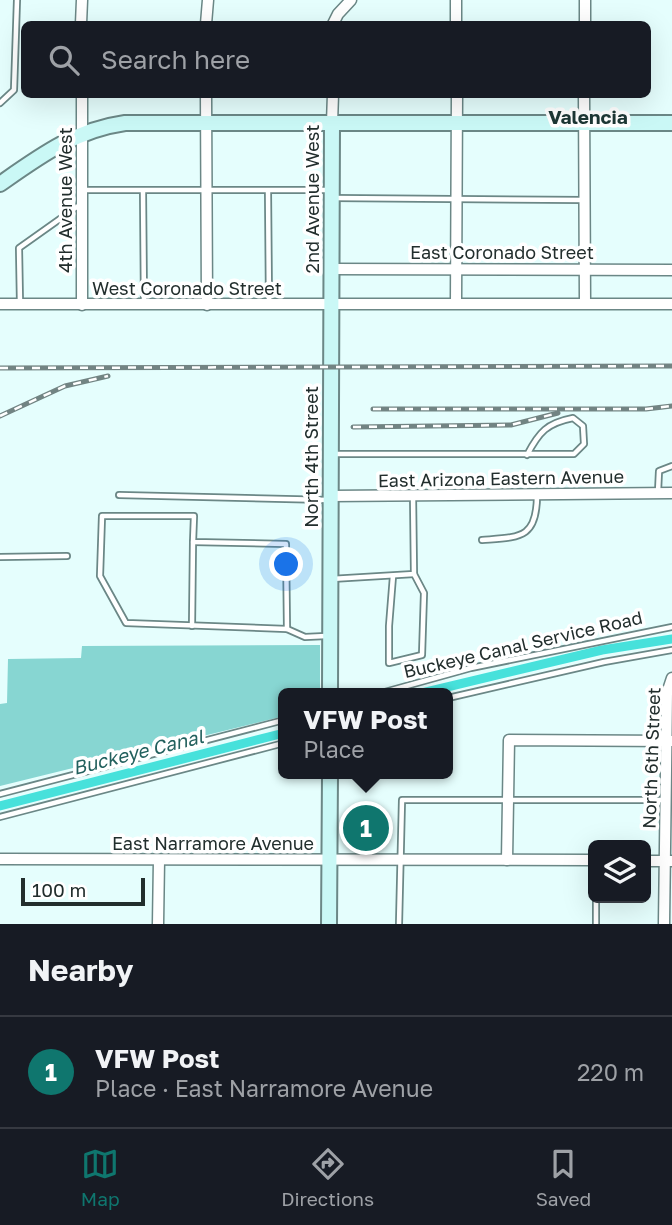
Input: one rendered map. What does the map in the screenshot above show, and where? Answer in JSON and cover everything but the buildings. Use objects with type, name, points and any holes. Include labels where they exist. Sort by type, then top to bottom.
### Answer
[{"type":"street","points":[[81,21],[82,0]]},
{"type":"street","points":[[206,21],[208,0]]},
{"type":"street","points":[[334,21],[351,0]]},
{"type":"street","points":[[456,0],[456,21]]},
{"type":"street","points":[[585,0],[585,21]]},
{"type":"street","name":"4th Avenue West","points":[[82,98],[82,305]]},
{"type":"street","points":[[206,98],[207,305]]},
{"type":"street","name":"2nd Avenue West","points":[[332,304],[333,98]]},
{"type":"street","points":[[456,303],[457,98]]},
{"type":"street","points":[[584,98],[585,302],[672,304]]},
{"type":"street","points":[[0,184],[53,146],[82,132],[125,123],[672,123]]},
{"type":"street","name":"East Coronado Street","points":[[331,268],[672,270]]},
{"type":"street","name":"West Coronado Street","points":[[0,304],[585,302]]},
{"type":"street","name":"North 4th Street","points":[[330,688],[332,304]]},
{"type":"street","name":"East Arizona Eastern Avenue","points":[[331,498],[672,493]]},
{"type":"street","name":"North 6th Street","points":[[664,924],[668,861],[665,800],[669,741],[667,693],[672,678]]},
{"type":"street","points":[[507,860],[509,740],[669,741]]},
{"type":"street","points":[[330,779],[330,924]]},
{"type":"street","name":"East Narramore Avenue","points":[[0,859],[588,860]]},
{"type":"street","points":[[158,924],[159,860]]},
{"type":"lane","points":[[0,103],[14,90],[17,0]]},
{"type":"lane","points":[[82,190],[268,191],[457,199],[585,200]]},
{"type":"lane","points":[[268,191],[269,304]]},
{"type":"lane","points":[[143,192],[144,305]]},
{"type":"lane","points":[[20,305],[19,248],[82,203]]},
{"type":"lane","points":[[331,454],[527,455],[574,454],[584,444],[583,426],[573,418],[552,422],[538,434],[527,455]]},
{"type":"lane","points":[[658,493],[659,471],[672,466]]},
{"type":"lane","points":[[482,540],[514,537],[531,528],[536,514],[537,494]]},
{"type":"lane","points":[[119,495],[331,498]]},
{"type":"lane","points":[[393,576],[388,626],[389,663],[422,655],[424,593],[414,574],[413,495]]},
{"type":"lane","points":[[192,626],[194,516],[102,516],[100,576],[126,623],[192,626],[287,629],[305,637],[330,636]]},
{"type":"lane","points":[[193,542],[286,544],[287,629]]},
{"type":"lane","points":[[0,557],[67,556]]},
{"type":"lane","points":[[331,579],[414,574]]},
{"type":"lane","name":"Buckeye Canal Service Road","points":[[399,688],[471,668],[672,626]]},
{"type":"lane","name":"Buckeye Canal Service Road","points":[[453,697],[604,662],[672,650]]},
{"type":"lane","points":[[0,794],[278,722]]},
{"type":"lane","points":[[0,817],[278,745]]},
{"type":"lane","points":[[399,924],[402,800],[665,800]]},
{"type":"lane","points":[[596,903],[596,924]]},
{"type":"shaded area","points":[[320,645],[320,688],[278,688],[278,717],[0,786],[0,704],[7,703],[8,659],[81,658],[82,646]]},
{"type":"waterway","name":"Buckeye Canal","points":[[443,688],[602,650],[672,639]]},
{"type":"waterway","name":"Buckeye Canal","points":[[0,806],[278,735]]},
{"type":"railway","points":[[0,368],[672,366]]},
{"type":"railway","points":[[0,416],[65,386],[108,376]]},
{"type":"railway","points":[[373,409],[646,409],[672,406]]},
{"type":"railway","points":[[353,427],[511,425],[558,413]]},
{"type":"place","name":"VFW Post","points":[[366,828]]},
{"type":"district","name":"Valencia","points":[[588,117]]}]
